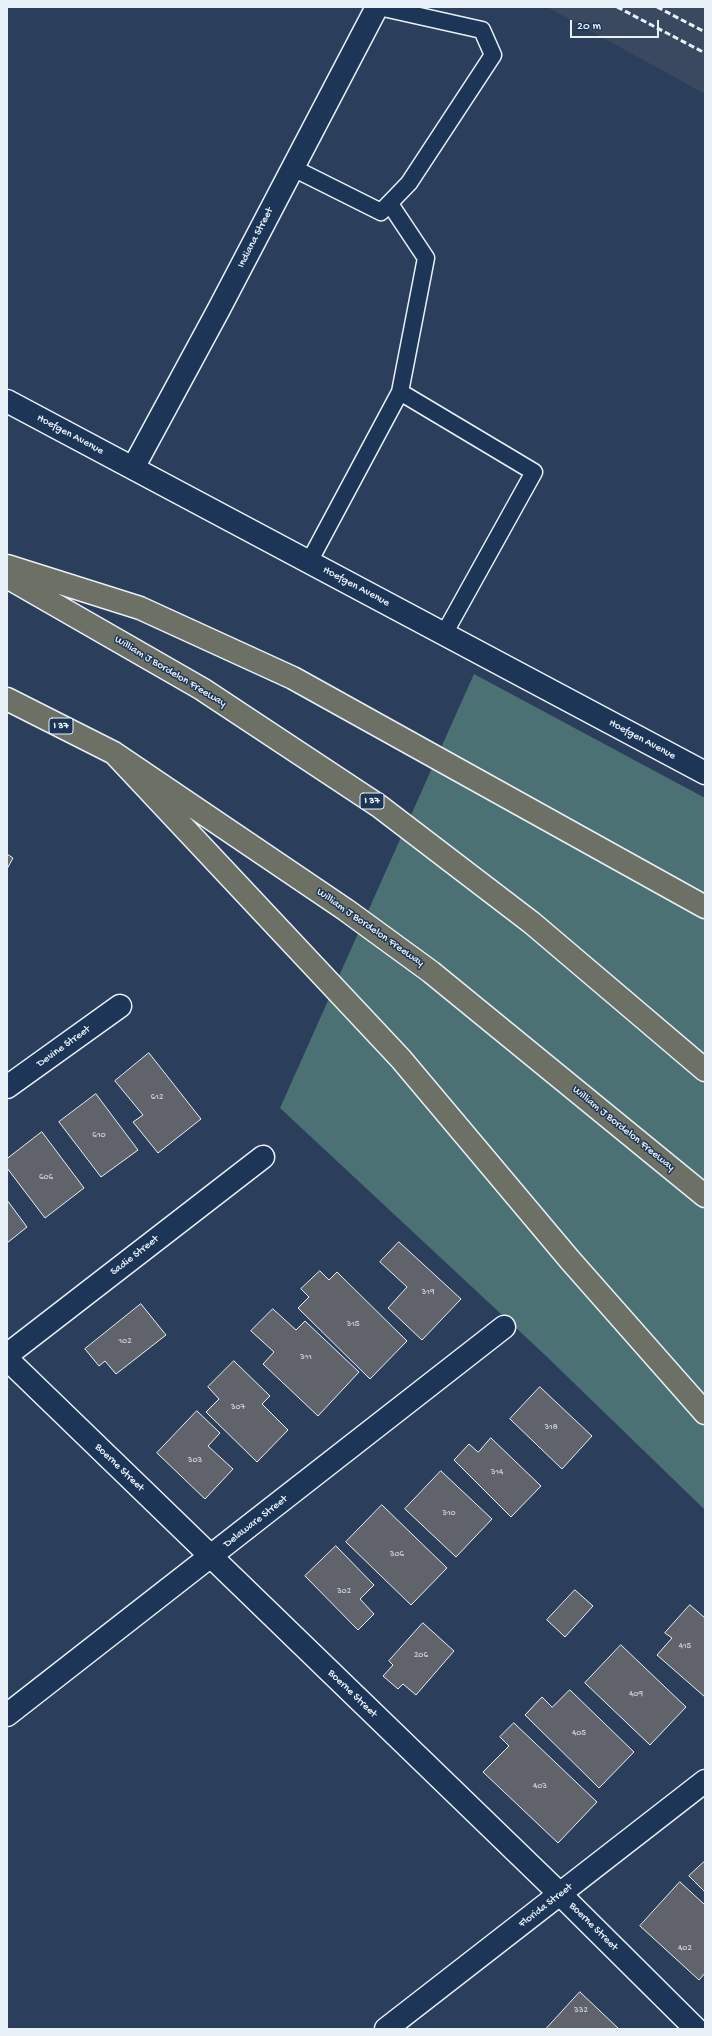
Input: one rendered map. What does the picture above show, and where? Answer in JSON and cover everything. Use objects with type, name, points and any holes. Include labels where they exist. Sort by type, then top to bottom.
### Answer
[{"type":"highway","points":[[7,566],[140,608],[293,678],[705,907]]},
{"type":"highway","name":"William J Bordelon Freeway","points":[[7,577],[202,689],[379,806],[532,923],[705,1070]]},
{"type":"highway","name":"William J Bordelon Freeway","points":[[7,699],[114,753],[346,910],[431,972],[705,1196]]},
{"type":"highway","points":[[114,753],[401,1059],[570,1260],[705,1413]]},
{"type":"street","name":"Indiana Street","points":[[133,468],[378,7]]},
{"type":"street","name":"Hoefgen Avenue","points":[[7,401],[705,772]]},
{"type":"street","name":"Devine Street","points":[[7,1087],[120,1006]]},
{"type":"street","name":"Sadie Street","points":[[7,1355],[263,1157]]},
{"type":"street","name":"Delaware Street","points":[[7,1715],[504,1327]]},
{"type":"street","name":"Boerne Street","points":[[7,1359],[210,1558],[561,1895],[696,2029]]},
{"type":"street","name":"Florida Street","points":[[386,2029],[561,1895],[705,1781]]},
{"type":"lane","points":[[293,168],[381,212],[409,183],[493,55],[482,30],[378,7]]},
{"type":"lane","points":[[309,562],[400,392],[426,258],[390,204]]},
{"type":"lane","points":[[400,392],[534,472],[444,634]]},
{"type":"shaded area","points":[[547,7],[705,7],[705,94]]},
{"type":"green space","points":[[474,674],[705,798],[705,1510],[545,1355],[280,1108]]},
{"type":"building","points":[[7,854],[13,858],[7,869]]},
{"type":"building","points":[[149,1053],[201,1119],[158,1153],[133,1122],[143,1115],[115,1081]]},
{"type":"building","points":[[96,1094],[138,1150],[101,1177],[59,1122]]},
{"type":"building","points":[[42,1132],[84,1188],[45,1218],[7,1168],[7,1159]]},
{"type":"building","points":[[7,1200],[27,1227],[7,1243]]},
{"type":"building","points":[[399,1242],[461,1299],[422,1340],[388,1308],[407,1287],[380,1262]]},
{"type":"building","points":[[320,1271],[329,1280],[337,1272],[407,1341],[370,1379],[298,1308],[309,1297],[301,1289]]},
{"type":"building","points":[[141,1304],[166,1335],[116,1374],[105,1361],[99,1366],[85,1349]]},
{"type":"building","points":[[273,1309],[296,1330],[305,1321],[359,1372],[318,1416],[263,1364],[274,1352],[251,1331]]},
{"type":"building","points":[[234,1361],[270,1396],[262,1404],[288,1430],[257,1462],[206,1412],[219,1399],[208,1387]]},
{"type":"building","points":[[540,1387],[592,1436],[562,1469],[510,1419]]},
{"type":"building","points":[[197,1411],[220,1433],[208,1446],[233,1469],[205,1499],[157,1453]]},
{"type":"building","points":[[491,1438],[541,1486],[511,1517],[454,1460],[469,1444],[478,1452]]},
{"type":"building","points":[[441,1471],[492,1519],[456,1557],[405,1509]]},
{"type":"building","points":[[382,1505],[447,1568],[411,1605],[346,1542]]},
{"type":"building","points":[[336,1546],[374,1585],[360,1599],[374,1614],[358,1630],[305,1576]]},
{"type":"building","points":[[575,1590],[593,1606],[565,1637],[547,1620]]},
{"type":"building","points":[[690,1605],[705,1618],[705,1697],[657,1655],[672,1638],[665,1633]]},
{"type":"building","points":[[423,1623],[454,1651],[416,1695],[403,1684],[398,1689],[383,1676],[393,1665],[389,1661]]},
{"type":"building","points":[[621,1645],[686,1707],[650,1745],[585,1683]]},
{"type":"building","points":[[570,1690],[634,1752],[599,1788],[525,1715],[542,1697],[552,1707]]},
{"type":"building","points":[[514,1723],[597,1802],[558,1843],[483,1772],[509,1746],[500,1737]]},
{"type":"building","points":[[705,1861],[705,1892],[689,1876]]},
{"type":"building","points":[[680,1882],[705,1905],[705,1973],[699,1980],[640,1926]]},
{"type":"building","points":[[580,1992],[619,2029],[546,2029]]},
{"type":"railway","points":[[617,7],[705,53]]},
{"type":"railway","points":[[657,7],[705,32]]}]
